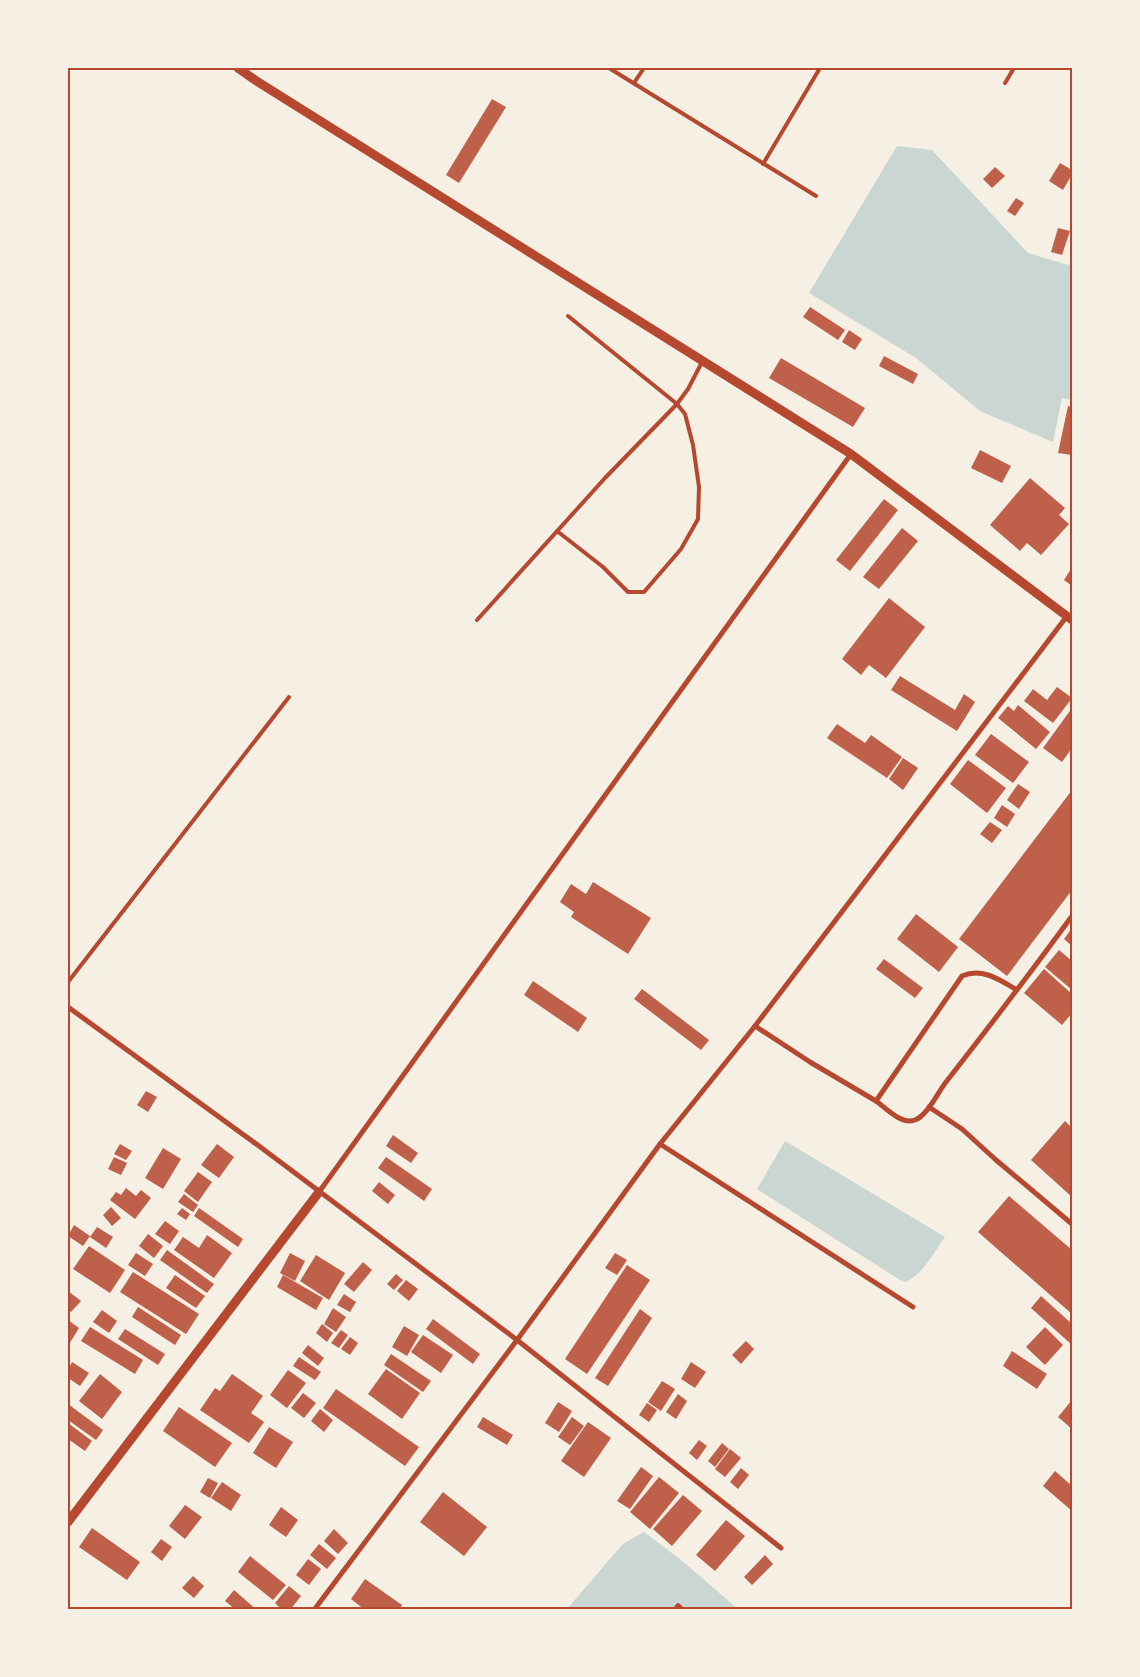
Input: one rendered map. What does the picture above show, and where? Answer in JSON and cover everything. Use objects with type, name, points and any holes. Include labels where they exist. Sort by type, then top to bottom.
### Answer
[{"type":"street","points":[[238,68],[702,362],[852,454],[1070,618],[755,1026],[660,1144],[517,1340],[314,1610]]},
{"type":"street","points":[[68,1522],[319,1192],[852,454]]},
{"type":"street","points":[[755,1026],[900,1118],[907,1121],[916,1120],[929,1107],[1072,916]]},
{"type":"street","points":[[876,1101],[962,976],[971,972],[980,972],[1017,990]]},
{"type":"street","points":[[68,1007],[517,1340],[781,1548]]},
{"type":"street","points":[[929,1107],[962,1129],[1072,1224]]},
{"type":"street","points":[[660,1144],[913,1307]]},
{"type":"lane","points":[[609,68],[816,196]]},
{"type":"lane","points":[[634,83],[644,68]]},
{"type":"lane","points":[[763,164],[820,68]]},
{"type":"lane","points":[[1005,83],[1014,68]]},
{"type":"lane","points":[[557,531],[603,567],[628,592],[644,592],[681,548],[698,519],[699,488],[693,445],[685,414],[677,404],[568,316]]},
{"type":"lane","points":[[477,620],[605,478],[677,404],[688,389],[702,362]]},
{"type":"lane","points":[[68,982],[289,697]]},
{"type":"lane","points":[[674,1610],[678,1605],[683,1610]]},
{"type":"shaded area","points":[[897,146],[932,150],[1028,253],[1068,265],[1072,262],[1072,400],[1062,398],[1053,442],[980,411],[916,358],[809,293]]},
{"type":"shaded area","points":[[785,1141],[945,1237],[918,1273],[906,1282],[900,1280],[757,1189]]},
{"type":"shaded area","points":[[644,1532],[681,1560],[738,1609],[566,1610],[623,1544]]},
{"type":"building","points":[[492,99],[506,107],[459,183],[446,175]]},
{"type":"building","points":[[1060,163],[1072,170],[1072,174],[1063,190],[1049,181]]},
{"type":"building","points":[[995,167],[1005,176],[992,188],[983,179]]},
{"type":"building","points":[[1016,198],[1024,203],[1015,216],[1007,211]]},
{"type":"building","points":[[1058,228],[1070,231],[1062,255],[1051,252]]},
{"type":"building","points":[[810,307],[845,330],[838,340],[803,317]]},
{"type":"building","points":[[849,330],[862,339],[855,350],[842,342]]},
{"type":"building","points":[[884,356],[918,374],[913,384],[879,366]]},
{"type":"building","points":[[781,358],[865,408],[853,427],[769,378]]},
{"type":"building","points":[[1068,406],[1072,407],[1072,455],[1058,453]]},
{"type":"building","points":[[980,450],[1011,466],[1002,483],[971,468]]},
{"type":"building","points":[[1030,478],[1065,508],[1059,515],[1069,524],[1041,555],[1027,543],[1020,551],[990,525]]},
{"type":"building","points":[[884,499],[898,510],[850,571],[836,560]]},
{"type":"building","points":[[902,528],[918,541],[879,589],[863,577]]},
{"type":"building","points":[[1072,567],[1072,586],[1064,580]]},
{"type":"building","points":[[889,598],[925,627],[886,678],[869,665],[861,675],[842,659]]},
{"type":"building","points":[[900,676],[955,710],[964,694],[975,702],[957,731],[891,690]]},
{"type":"building","points":[[1057,687],[1072,698],[1053,723],[1024,701],[1033,689],[1047,700]]},
{"type":"building","points":[[1018,705],[1050,732],[1036,749],[998,718],[1008,706],[1014,711]]},
{"type":"building","points":[[1072,708],[1072,748],[1062,762],[1043,748]]},
{"type":"building","points":[[837,724],[865,743],[871,735],[902,757],[887,778],[827,738]]},
{"type":"building","points":[[991,734],[1029,762],[1013,783],[975,755]]},
{"type":"building","points":[[903,758],[918,768],[903,790],[889,779]]},
{"type":"building","points":[[968,760],[1006,788],[987,813],[950,784]]},
{"type":"building","points":[[1018,784],[1030,792],[1019,809],[1007,800]]},
{"type":"building","points":[[1072,790],[1072,890],[1007,976],[959,939]]},
{"type":"building","points":[[1002,805],[1015,814],[1007,827],[994,818]]},
{"type":"building","points":[[990,822],[1002,830],[992,843],[980,834]]},
{"type":"building","points":[[593,882],[651,918],[628,954],[571,917],[574,912],[560,902],[571,884],[586,894]]},
{"type":"building","points":[[916,914],[958,947],[939,972],[897,939]]},
{"type":"building","points":[[1072,928],[1072,946],[1064,939]]},
{"type":"building","points":[[1059,950],[1072,961],[1072,990],[1045,967]]},
{"type":"building","points":[[884,959],[923,988],[915,998],[876,969]]},
{"type":"building","points":[[1044,969],[1072,994],[1072,1013],[1062,1025],[1024,993]]},
{"type":"building","points":[[533,981],[587,1018],[578,1032],[524,995]]},
{"type":"building","points":[[642,989],[709,1040],[701,1050],[634,999]]},
{"type":"building","points":[[146,1091],[157,1097],[148,1112],[137,1105]]},
{"type":"building","points":[[1065,1121],[1072,1128],[1072,1197],[1031,1160]]},
{"type":"building","points":[[393,1135],[418,1153],[411,1163],[386,1146]]},
{"type":"building","points":[[120,1144],[132,1151],[126,1160],[114,1154]]},
{"type":"building","points":[[217,1144],[234,1157],[219,1178],[201,1165]]},
{"type":"building","points":[[163,1148],[181,1159],[163,1189],[145,1178]]},
{"type":"building","points":[[114,1157],[127,1163],[121,1175],[108,1169]]},
{"type":"building","points":[[386,1157],[432,1189],[424,1201],[378,1168]]},
{"type":"building","points":[[198,1172],[212,1182],[198,1202],[184,1191]]},
{"type":"building","points":[[379,1182],[395,1195],[388,1204],[372,1191]]},
{"type":"building","points":[[126,1188],[136,1196],[141,1190],[151,1198],[135,1219],[110,1200],[116,1192],[121,1195]]},
{"type":"building","points":[[184,1194],[198,1205],[193,1212],[178,1202]]},
{"type":"building","points":[[1009,1196],[1072,1250],[1072,1314],[978,1232]]},
{"type":"building","points":[[111,1207],[121,1218],[112,1226],[103,1215]]},
{"type":"building","points":[[182,1208],[190,1214],[186,1220],[177,1214]]},
{"type":"building","points":[[199,1208],[243,1239],[238,1247],[194,1216]]},
{"type":"building","points":[[165,1221],[179,1231],[170,1244],[155,1234]]},
{"type":"building","points":[[74,1225],[90,1236],[83,1246],[68,1236]]},
{"type":"building","points":[[97,1227],[113,1237],[106,1248],[90,1237]]},
{"type":"building","points":[[148,1234],[163,1246],[154,1258],[139,1246]]},
{"type":"building","points":[[207,1235],[232,1253],[214,1278],[174,1250],[183,1237],[199,1248]]},
{"type":"building","points":[[89,1246],[125,1270],[110,1293],[73,1269]]},
{"type":"building","points":[[167,1250],[214,1284],[207,1293],[160,1260]]},
{"type":"building","points":[[136,1253],[153,1264],[145,1276],[128,1265]]},
{"type":"building","points":[[290,1253],[305,1261],[295,1281],[280,1273]]},
{"type":"building","points":[[615,1253],[627,1260],[617,1275],[605,1268]]},
{"type":"building","points":[[316,1255],[345,1273],[329,1300],[300,1281]]},
{"type":"building","points":[[363,1262],[372,1270],[354,1292],[344,1284]]},
{"type":"building","points":[[627,1265],[650,1280],[587,1374],[565,1359]]},
{"type":"building","points":[[133,1272],[199,1314],[186,1334],[120,1292]]},
{"type":"building","points":[[396,1274],[403,1280],[394,1290],[387,1284]]},
{"type":"building","points":[[175,1275],[205,1296],[196,1308],[166,1288]]},
{"type":"building","points":[[283,1275],[323,1298],[316,1310],[277,1287]]},
{"type":"building","points":[[406,1280],[418,1289],[409,1301],[397,1291]]},
{"type":"building","points":[[68,1291],[81,1301],[71,1312],[68,1309]]},
{"type":"building","points":[[344,1294],[356,1302],[350,1312],[337,1305]]},
{"type":"building","points":[[1041,1296],[1072,1324],[1072,1345],[1031,1308]]},
{"type":"building","points":[[138,1307],[181,1335],[175,1345],[132,1317]]},
{"type":"building","points":[[333,1308],[346,1317],[336,1332],[324,1324]]},
{"type":"building","points":[[640,1309],[652,1318],[608,1386],[595,1378]]},
{"type":"building","points":[[102,1310],[117,1321],[109,1333],[93,1322]]},
{"type":"building","points":[[433,1319],[480,1354],[473,1364],[426,1329]]},
{"type":"building","points":[[68,1320],[79,1328],[68,1346]]},
{"type":"building","points":[[322,1324],[333,1333],[327,1342],[316,1333]]},
{"type":"building","points":[[404,1326],[419,1335],[407,1356],[392,1347]]},
{"type":"building","points":[[90,1327],[143,1360],[135,1374],[81,1341]]},
{"type":"building","points":[[1045,1327],[1063,1345],[1045,1365],[1026,1347]]},
{"type":"building","points":[[125,1329],[165,1354],[158,1365],[118,1339]]},
{"type":"building","points":[[341,1330],[348,1335],[339,1348],[331,1343]]},
{"type":"building","points":[[423,1335],[453,1355],[441,1373],[411,1352]]},
{"type":"building","points":[[350,1337],[358,1343],[350,1355],[341,1349]]},
{"type":"building","points":[[746,1341],[754,1349],[741,1364],[732,1355]]},
{"type":"building","points":[[308,1345],[324,1358],[318,1366],[302,1353]]},
{"type":"building","points":[[1012,1351],[1047,1374],[1037,1389],[1003,1366]]},
{"type":"building","points":[[391,1354],[431,1381],[423,1392],[384,1365]]},
{"type":"building","points":[[299,1357],[321,1372],[315,1380],[293,1366]]},
{"type":"building","points":[[72,1362],[89,1373],[80,1386],[68,1378],[68,1370]]},
{"type":"building","points":[[691,1362],[706,1372],[695,1388],[681,1379]]},
{"type":"building","points":[[386,1369],[420,1393],[402,1419],[368,1394]]},
{"type":"building","points":[[288,1370],[306,1383],[287,1408],[270,1395]]},
{"type":"building","points":[[100,1374],[122,1392],[102,1419],[79,1401]]},
{"type":"building","points":[[232,1374],[263,1396],[251,1413],[264,1422],[249,1443],[200,1410],[215,1388],[220,1391]]},
{"type":"building","points":[[662,1381],[675,1389],[661,1411],[648,1402]]},
{"type":"building","points":[[336,1389],[419,1447],[405,1466],[323,1408]]},
{"type":"building","points":[[303,1393],[316,1403],[304,1418],[291,1408]]},
{"type":"building","points":[[678,1394],[687,1401],[676,1419],[666,1412]]},
{"type":"building","points":[[1072,1400],[1072,1429],[1058,1417]]},
{"type":"building","points":[[558,1402],[572,1411],[559,1432],[545,1423]]},
{"type":"building","points":[[647,1403],[657,1410],[649,1422],[639,1415]]},
{"type":"building","points":[[68,1404],[103,1430],[96,1440],[68,1420]]},
{"type":"building","points":[[179,1407],[232,1443],[215,1467],[163,1431]]},
{"type":"building","points":[[320,1409],[333,1420],[324,1432],[311,1421]]},
{"type":"building","points":[[483,1417],[513,1435],[507,1445],[477,1427]]},
{"type":"building","points":[[572,1417],[584,1426],[570,1445],[558,1437]]},
{"type":"building","points":[[588,1422],[611,1438],[584,1477],[561,1461]]},
{"type":"building","points":[[68,1423],[92,1441],[85,1451],[68,1439]]},
{"type":"building","points":[[269,1427],[293,1442],[276,1468],[253,1453]]},
{"type":"building","points":[[699,1440],[707,1446],[697,1460],[689,1453]]},
{"type":"building","points":[[722,1443],[729,1449],[715,1467],[708,1461]]},
{"type":"building","points":[[730,1449],[741,1458],[725,1477],[715,1469]]},
{"type":"building","points":[[641,1467],[653,1476],[630,1509],[617,1501]]},
{"type":"building","points":[[741,1468],[749,1475],[738,1489],[730,1482]]},
{"type":"building","points":[[1055,1471],[1072,1486],[1072,1511],[1043,1486]]},
{"type":"building","points":[[659,1477],[679,1493],[650,1529],[630,1512]]},
{"type":"building","points":[[208,1478],[218,1483],[210,1498],[200,1492]]},
{"type":"building","points":[[222,1482],[241,1495],[231,1511],[211,1498]]},
{"type":"building","points":[[443,1492],[487,1527],[464,1556],[420,1522]]},
{"type":"building","points":[[683,1495],[702,1511],[672,1546],[653,1529]]},
{"type":"building","points":[[185,1505],[202,1517],[185,1539],[169,1526]]},
{"type":"building","points":[[281,1507],[298,1520],[286,1537],[269,1525]]},
{"type":"building","points":[[726,1520],[745,1536],[715,1571],[696,1555]]},
{"type":"building","points":[[92,1528],[140,1562],[127,1580],[79,1547]]},
{"type":"building","points":[[334,1529],[348,1543],[338,1554],[324,1541]]},
{"type":"building","points":[[161,1539],[172,1547],[162,1561],[151,1552]]},
{"type":"building","points":[[319,1544],[336,1558],[327,1569],[310,1555]]},
{"type":"building","points":[[765,1555],[773,1564],[752,1585],[744,1577]]},
{"type":"building","points":[[250,1556],[286,1585],[273,1600],[238,1572]]},
{"type":"building","points":[[308,1559],[321,1569],[309,1585],[296,1575]]},
{"type":"building","points":[[193,1576],[204,1586],[194,1598],[182,1588]]},
{"type":"building","points":[[365,1579],[402,1605],[399,1610],[365,1610],[351,1599]]},
{"type":"building","points":[[289,1586],[301,1596],[290,1610],[282,1610],[275,1603]]},
{"type":"building","points":[[234,1590],[257,1610],[236,1610],[225,1601]]}]
